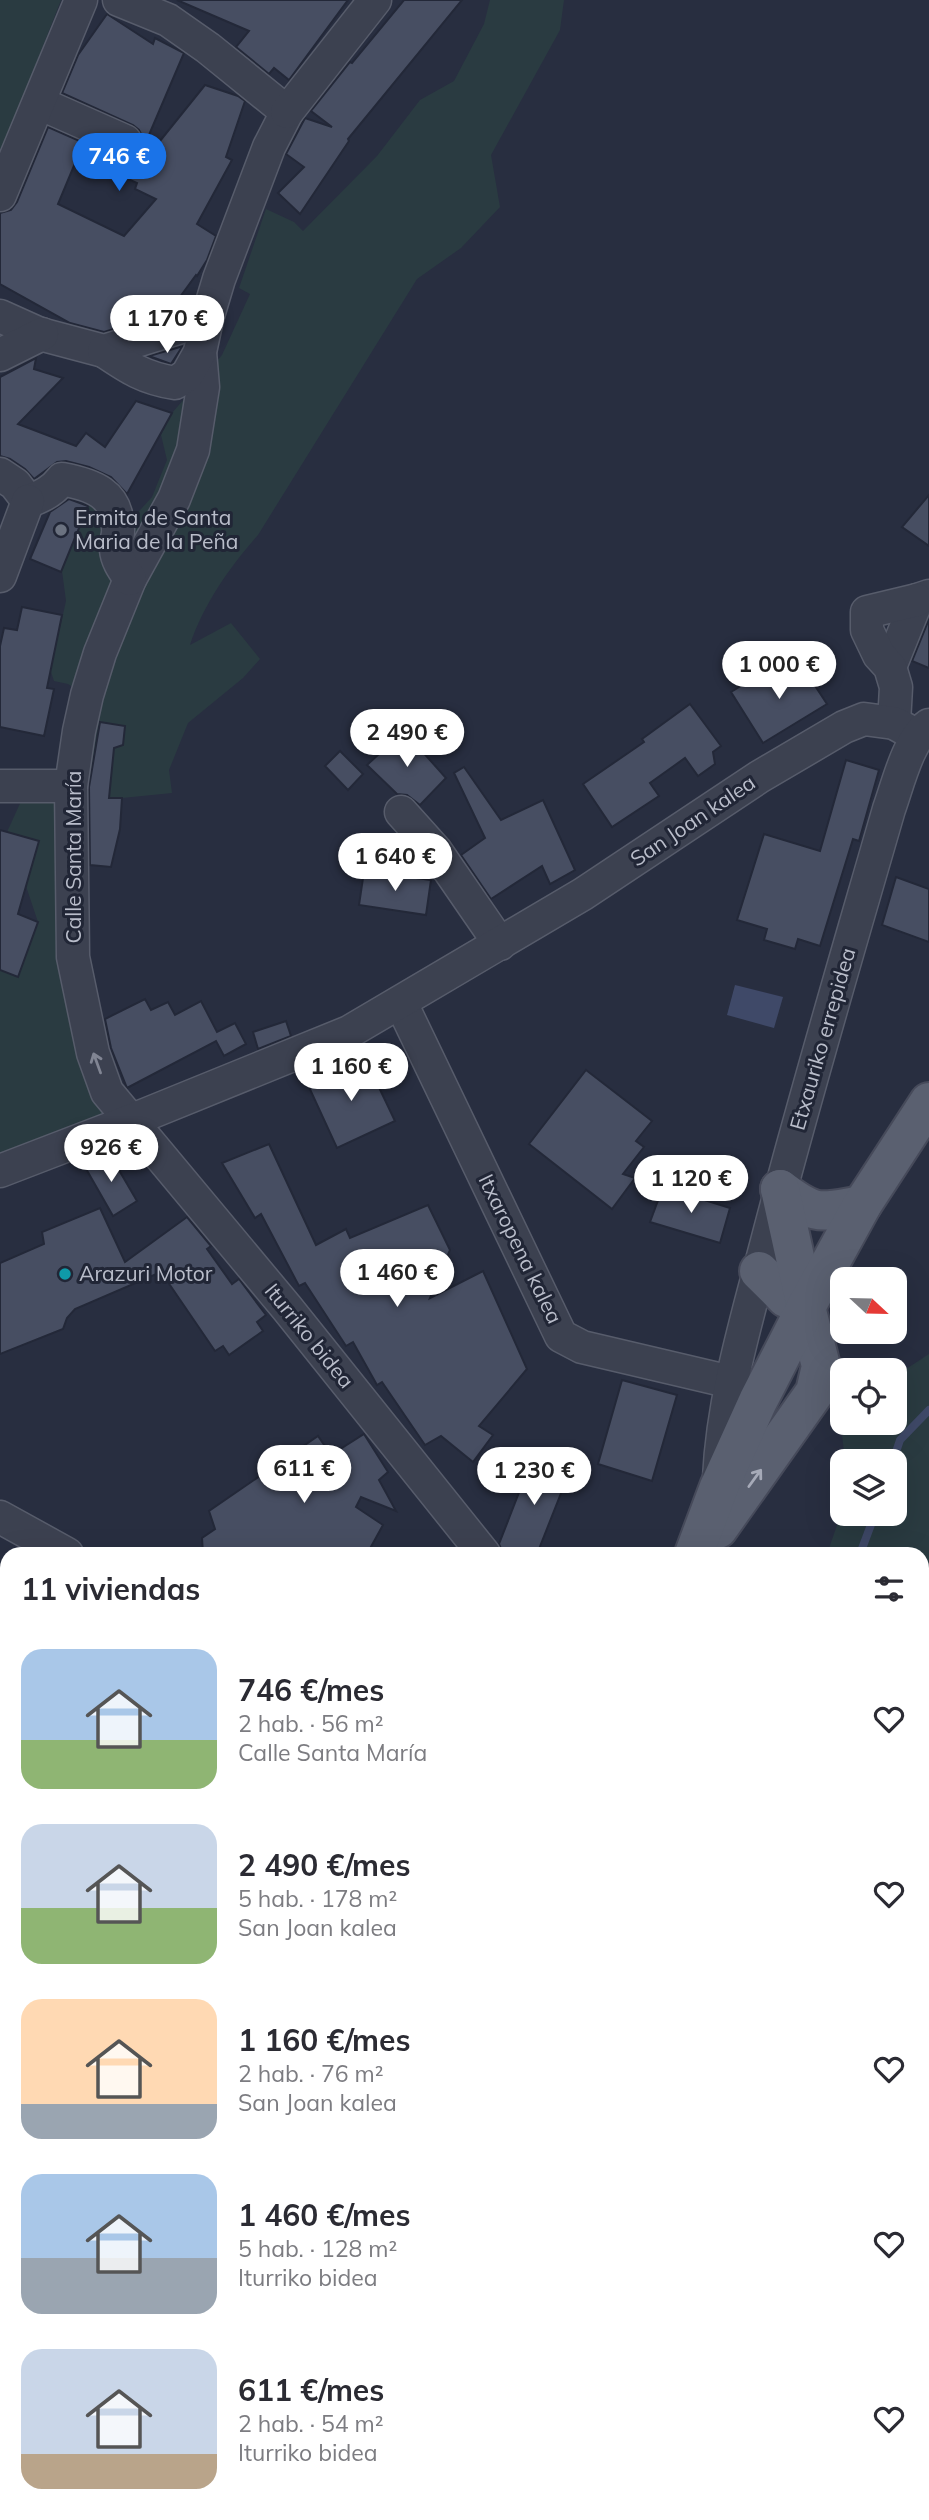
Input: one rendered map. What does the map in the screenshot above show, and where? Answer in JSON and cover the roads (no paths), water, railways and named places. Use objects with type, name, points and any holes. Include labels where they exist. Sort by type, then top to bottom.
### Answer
[{"type":"main road","points":[[697,1547],[719,1487],[758,1401],[806,1307],[862,1205],[929,1102]]},
{"type":"main road","points":[[780,1189],[800,1205],[819,1212],[862,1205]]},
{"type":"main road","points":[[706,1547],[815,1392],[821,1366],[780,1189]]},
{"type":"main road","points":[[759,1271],[786,1298],[806,1307]]},
{"type":"street","points":[[0,195],[81,0]]},
{"type":"street","points":[[118,0],[173,10],[208,48],[287,112]]},
{"type":"street","name":"Calle Santa María","points":[[131,1121],[107,1091],[93,1053],[73,957],[71,786],[87,695],[100,653],[131,579],[174,499],[193,450],[203,387],[200,352],[207,319],[219,279],[269,147],[287,112],[375,0]]},
{"type":"street","points":[[39,103],[125,141]]},
{"type":"street","name":"Calle Santa María","points":[[0,316],[43,334],[104,351],[137,373],[152,379],[175,383],[187,375],[200,352]]},
{"type":"street","points":[[104,351],[207,319]]},
{"type":"street","points":[[0,355],[43,334]]},
{"type":"street","points":[[0,474],[15,484],[28,501]]},
{"type":"street","points":[[28,501],[40,497],[62,480],[104,493],[116,508],[119,530],[116,549],[120,565],[131,579]]},
{"type":"street","points":[[0,576],[28,501]]},
{"type":"street","points":[[890,667],[923,598]]},
{"type":"street","points":[[914,728],[896,688],[890,667],[879,655],[867,630],[867,612],[923,598]]},
{"type":"street","name":"San Joan kalea","points":[[0,1171],[349,1032],[583,894],[759,777],[844,727],[864,719],[914,728]]},
{"type":"street","name":"Etxauriko errepidea","points":[[719,1487],[721,1436],[731,1382],[780,1189],[914,728]]},
{"type":"street","points":[[0,786],[71,786]]},
{"type":"street","points":[[401,812],[436,851],[499,944]]},
{"type":"street","name":"Itxaropena kalea","points":[[401,1003],[561,1336],[582,1348],[731,1382]]},
{"type":"street","name":"Iturriko bidea","points":[[131,1121],[279,1298],[478,1547]]},
{"type":"street","points":[[0,1517],[54,1547]]},
{"type":"water","points":[[735,985],[783,997],[774,1028],[727,1015]]},
{"type":"waterway","points":[[897,1449],[900,1440],[929,1410]]},
{"type":"waterway","points":[[863,1547],[870,1526]]},
{"type":"place","name":"Ermita de Santa Maria de la Peña","points":[[61,530]]},
{"type":"place","name":"Arazuri Motor","points":[[65,1274]]}]
